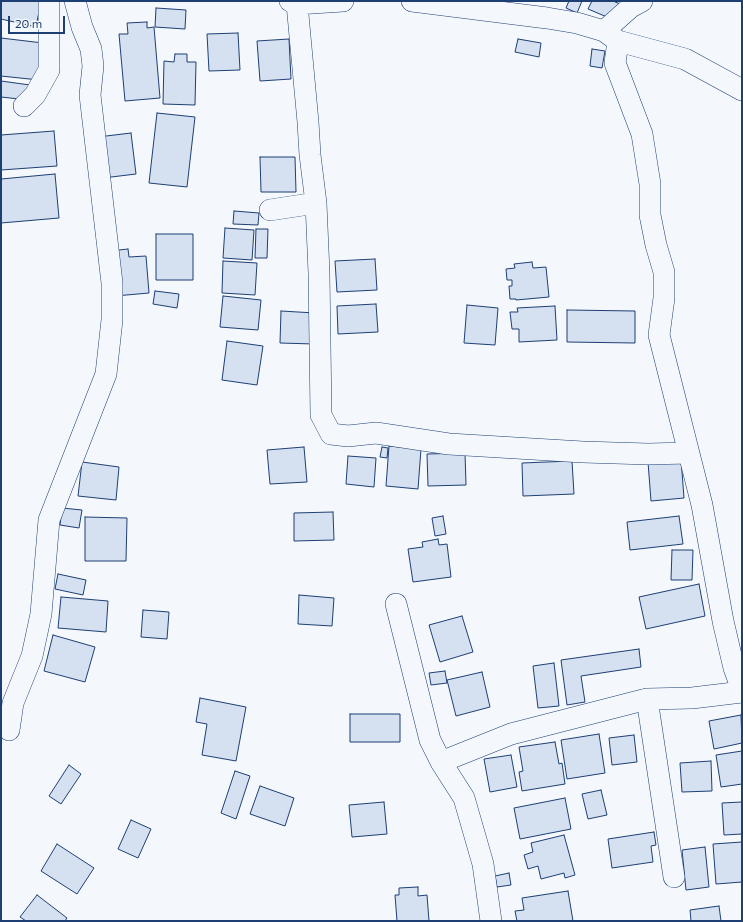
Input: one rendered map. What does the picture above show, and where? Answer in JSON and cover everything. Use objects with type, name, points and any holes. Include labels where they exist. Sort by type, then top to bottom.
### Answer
[{"type":"street","points":[[24,106],[35,95],[49,70],[49,1]]},
{"type":"street","points":[[9,730],[13,703],[32,656],[41,614],[49,520],[106,374],[112,320],[112,283],[90,94],[93,66],[90,49],[75,1]]},
{"type":"street","points":[[343,1],[294,2],[316,203],[319,273],[321,415],[331,434],[348,436],[376,433],[449,444],[583,452],[648,454],[688,453]]},
{"type":"street","points":[[412,1],[549,10],[577,24],[685,59],[742,90]]},
{"type":"street","points":[[441,762],[510,734],[647,698],[692,698],[742,689],[734,668],[723,621],[702,505],[659,335],[664,298],[664,272],[656,245],[650,215],[650,184],[642,134],[615,63],[611,36],[631,7],[642,1]]},
{"type":"street","points":[[270,210],[316,203]]},
{"type":"street","points":[[396,604],[430,740],[441,762],[464,798],[484,864],[491,921]]},
{"type":"street","points":[[647,698],[674,877]]},
{"type":"building","points":[[1,1],[41,1],[36,27],[1,19]]},
{"type":"building","points":[[569,1],[582,1],[577,13],[566,8]]},
{"type":"building","points":[[592,1],[613,1],[620,4],[614,20],[588,9]]},
{"type":"building","points":[[156,8],[186,10],[185,29],[155,27]]},
{"type":"building","points":[[147,22],[147,28],[154,27],[160,98],[125,101],[119,34],[128,34],[127,23]]},
{"type":"building","points":[[238,33],[240,70],[209,71],[207,34]]},
{"type":"building","points":[[1,38],[43,43],[39,80],[1,76]]},
{"type":"building","points":[[289,39],[291,79],[260,81],[257,41]]},
{"type":"building","points":[[518,39],[541,43],[539,57],[515,52]]},
{"type":"building","points":[[592,49],[605,51],[602,68],[590,66]]},
{"type":"building","points":[[175,54],[187,54],[187,62],[196,62],[195,105],[163,104],[164,61],[174,62]]},
{"type":"building","points":[[1,81],[30,85],[28,100],[1,97]]},
{"type":"building","points":[[157,113],[195,117],[187,187],[149,183]]},
{"type":"building","points":[[54,131],[57,166],[1,170],[1,135]]},
{"type":"building","points":[[131,133],[136,174],[103,178],[98,137]]},
{"type":"building","points":[[260,157],[295,157],[296,192],[261,192]]},
{"type":"building","points":[[55,174],[59,218],[1,223],[1,179]]},
{"type":"building","points":[[234,211],[259,213],[258,225],[233,224]]},
{"type":"building","points":[[225,228],[254,230],[252,260],[223,258]]},
{"type":"building","points":[[256,229],[268,229],[267,258],[255,258]]},
{"type":"building","points":[[156,234],[193,234],[193,280],[156,280]]},
{"type":"building","points":[[128,249],[129,257],[146,256],[149,293],[115,296],[110,251]]},
{"type":"building","points":[[375,259],[377,290],[337,292],[335,261]]},
{"type":"building","points":[[223,261],[257,263],[255,295],[222,293]]},
{"type":"building","points":[[532,262],[533,268],[546,267],[549,297],[516,300],[510,299],[509,286],[512,286],[512,280],[507,280],[506,269],[515,268],[514,264]]},
{"type":"building","points":[[155,291],[179,294],[177,308],[153,304]]},
{"type":"building","points":[[223,296],[261,300],[258,330],[220,327]]},
{"type":"building","points":[[376,304],[378,332],[338,334],[337,306]]},
{"type":"building","points":[[467,305],[498,308],[495,345],[464,343]]},
{"type":"building","points":[[555,306],[557,340],[519,342],[519,329],[512,329],[510,312],[518,312],[517,308]]},
{"type":"building","points":[[567,310],[635,311],[635,343],[567,342]]},
{"type":"building","points":[[281,311],[315,313],[314,344],[280,343]]},
{"type":"building","points":[[227,341],[263,346],[257,385],[222,380]]},
{"type":"building","points":[[389,446],[421,449],[418,489],[386,486]]},
{"type":"building","points":[[304,447],[307,482],[270,484],[267,450]]},
{"type":"building","points":[[382,447],[388,448],[387,458],[380,457]]},
{"type":"building","points":[[465,453],[466,485],[428,486],[427,454]]},
{"type":"building","points":[[348,456],[376,458],[374,487],[346,484]]},
{"type":"building","points":[[681,459],[684,498],[651,501],[648,462]]},
{"type":"building","points":[[572,461],[574,494],[523,496],[522,463]]},
{"type":"building","points":[[82,462],[119,467],[116,500],[78,496]]},
{"type":"building","points":[[62,508],[82,510],[79,528],[60,525]]},
{"type":"building","points":[[333,512],[334,540],[294,541],[294,513]]},
{"type":"building","points":[[443,516],[446,534],[435,536],[432,518]]},
{"type":"building","points":[[679,516],[683,544],[630,550],[627,522]]},
{"type":"building","points":[[85,517],[127,518],[126,561],[85,561]]},
{"type":"building","points":[[438,539],[439,545],[447,544],[451,577],[413,582],[408,549],[423,547],[422,542]]},
{"type":"building","points":[[672,550],[693,550],[692,580],[671,580]]},
{"type":"building","points":[[58,574],[86,580],[83,595],[55,589]]},
{"type":"building","points":[[699,584],[705,616],[646,629],[639,597]]},
{"type":"building","points":[[299,595],[334,598],[332,626],[298,624]]},
{"type":"building","points":[[61,597],[108,601],[106,632],[58,628]]},
{"type":"building","points":[[143,610],[169,612],[167,639],[141,637]]},
{"type":"building","points":[[462,616],[473,652],[440,662],[429,625]]},
{"type":"building","points":[[53,635],[95,647],[85,682],[44,671]]},
{"type":"building","points":[[639,649],[641,667],[581,676],[585,702],[567,705],[561,660]]},
{"type":"building","points":[[554,663],[559,706],[538,708],[533,666]]},
{"type":"building","points":[[445,671],[447,683],[431,685],[429,673]]},
{"type":"building","points":[[482,672],[490,707],[456,716],[447,680]]},
{"type":"building","points":[[200,698],[246,707],[236,761],[202,755],[207,724],[196,722]]},
{"type":"building","points":[[350,714],[400,714],[400,742],[350,742]]},
{"type":"building","points":[[741,715],[742,743],[714,749],[709,721]]},
{"type":"building","points":[[599,734],[605,773],[567,779],[561,740]]},
{"type":"building","points":[[634,735],[637,762],[612,765],[609,738]]},
{"type":"building","points":[[555,742],[559,764],[562,763],[565,784],[522,791],[519,772],[523,771],[519,747]]},
{"type":"building","points":[[742,751],[742,784],[721,787],[716,755]]},
{"type":"building","points":[[511,755],[517,787],[490,792],[484,759]]},
{"type":"building","points":[[711,761],[712,791],[682,792],[680,763]]},
{"type":"building","points":[[69,765],[81,774],[61,804],[49,796]]},
{"type":"building","points":[[235,771],[250,776],[236,819],[221,813]]},
{"type":"building","points":[[260,786],[294,798],[285,826],[250,814]]},
{"type":"building","points":[[601,790],[607,815],[588,819],[582,794]]},
{"type":"building","points":[[565,798],[571,829],[520,839],[514,808]]},
{"type":"building","points":[[384,802],[387,834],[352,837],[349,805]]},
{"type":"building","points":[[742,802],[742,834],[724,835],[722,803]]},
{"type":"building","points":[[131,820],[151,829],[138,858],[118,849]]},
{"type":"building","points":[[654,832],[656,845],[651,846],[653,862],[612,868],[608,839]]},
{"type":"building","points":[[564,835],[575,875],[565,878],[564,873],[541,879],[538,866],[528,869],[524,855],[533,852],[531,843]]},
{"type":"building","points":[[742,842],[742,882],[716,884],[713,844]]},
{"type":"building","points":[[57,844],[94,868],[77,894],[41,871]]},
{"type":"building","points":[[705,847],[709,887],[686,890],[682,850]]},
{"type":"building","points":[[509,873],[511,885],[497,887],[495,876]]},
{"type":"building","points":[[418,887],[418,896],[427,895],[429,921],[397,921],[395,895],[399,895],[399,888]]},
{"type":"building","points":[[568,891],[573,921],[517,921],[515,911],[524,910],[522,898]]},
{"type":"building","points":[[37,895],[67,918],[65,921],[26,921],[20,917]]},
{"type":"building","points":[[719,906],[721,921],[691,921],[690,910]]}]
